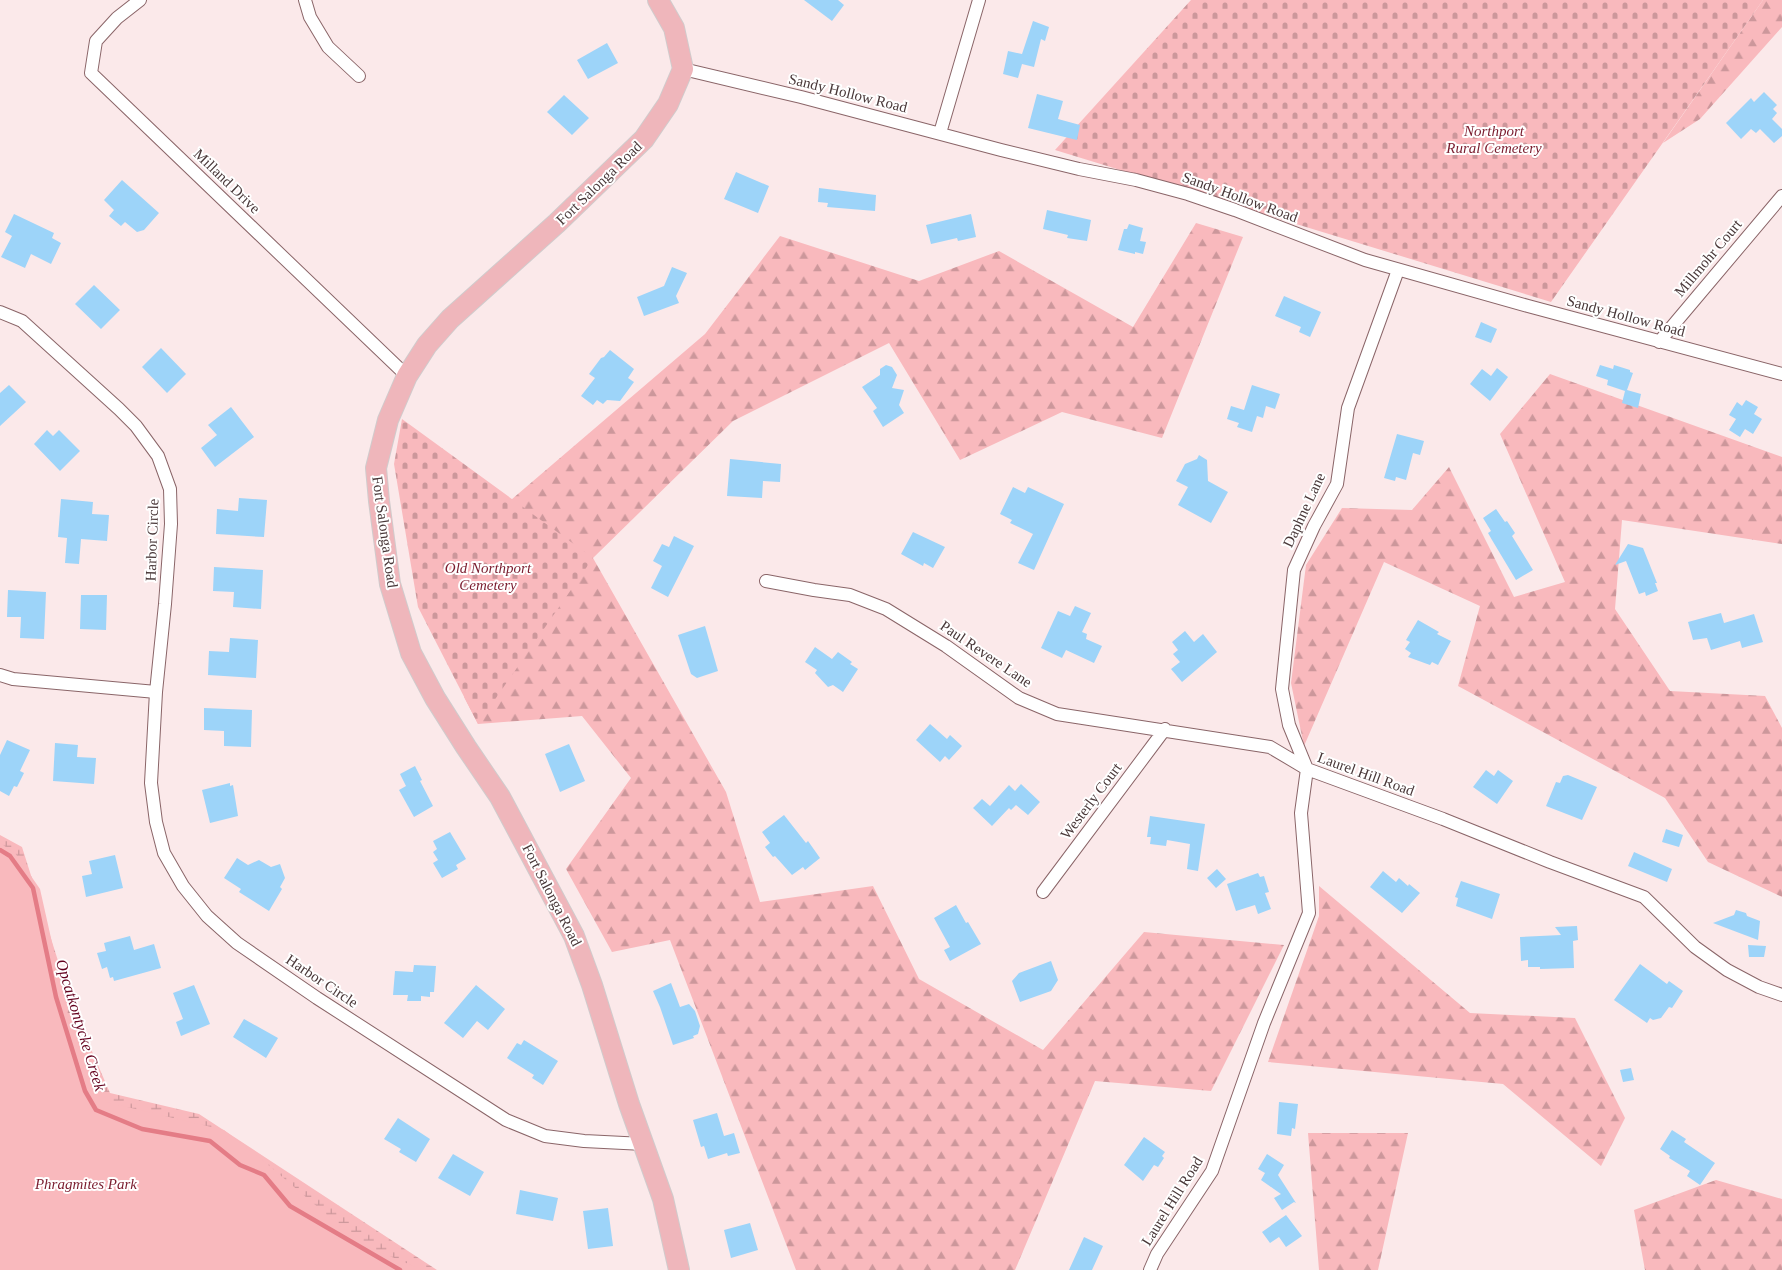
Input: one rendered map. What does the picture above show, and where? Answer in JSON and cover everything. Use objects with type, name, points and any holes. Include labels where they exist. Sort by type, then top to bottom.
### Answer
[{"type":"main road","points":[[658,0],[674,28],[682,69]]},
{"type":"main road","name":"Fort Salonga Road","points":[[680,1270],[664,1199],[574,936],[500,797],[435,698],[412,653],[390,584],[376,468],[388,420],[407,376],[426,345],[450,319],[557,224],[644,139],[668,104],[682,69]]},
{"type":"street","name":"Milland Drive","points":[[140,0],[117,18],[96,41],[91,73],[407,376]]},
{"type":"street","points":[[305,0],[310,17],[328,47],[359,76]]},
{"type":"street","points":[[940,133],[979,0]]},
{"type":"street","name":"Sandy Hollow Road","points":[[682,69],[1050,162],[1136,180],[1188,194],[1365,260],[1659,342],[1782,374]]},
{"type":"street","name":"Millmohr Court","points":[[1659,342],[1782,196]]},
{"type":"street","name":"Daphne Lane","points":[[1307,769],[1289,725],[1282,689],[1294,570],[1314,526],[1337,484],[1348,408],[1398,270]]},
{"type":"street","name":"Harbor Circle","points":[[0,312],[22,321],[106,396],[136,426],[158,456],[170,489],[171,524],[156,692],[151,783],[156,822],[164,853],[182,886],[207,916],[237,943],[317,998],[506,1120],[545,1136],[584,1141],[644,1144]]},
{"type":"street","name":"Paul Revere Lane","points":[[766,580],[850,595],[886,609],[946,646],[1019,698],[1057,714],[1165,729],[1270,747],[1307,769]]},
{"type":"street","points":[[0,675],[13,679],[156,692]]},
{"type":"street","name":"Westerly Court","points":[[1043,892],[1165,729]]},
{"type":"street","name":"Laurel Hill Road","points":[[1150,1270],[1157,1254],[1212,1171],[1264,1023],[1309,913],[1301,813],[1307,769],[1443,819],[1644,898],[1695,947],[1727,970],[1758,987],[1782,995]]},
{"type":"green space","name":"Northport Rural Cemetery","points":[[1191,0],[1763,0],[1551,302],[1055,150]]},
{"type":"green space","points":[[1763,0],[1782,0],[1782,27],[1700,119],[1663,143]]},
{"type":"green space","points":[[1196,223],[1243,237],[1162,438],[1062,412],[960,460],[889,343],[733,421],[593,558],[726,792],[760,902],[873,886],[919,979],[1043,1050],[1144,932],[1284,945],[1211,1091],[1095,1081],[1015,1270],[796,1270],[670,940],[612,952],[566,869],[631,778],[582,716],[478,724],[464,697],[505,505],[705,334],[780,236],[919,281],[999,251],[1133,327]]},
{"type":"green space","points":[[1550,374],[1782,457],[1782,544],[1622,520],[1615,609],[1670,691],[1765,696],[1782,728],[1782,897],[1708,862],[1665,798],[1458,686],[1480,606],[1384,562],[1304,746],[1291,683],[1306,565],[1342,508],[1412,510],[1449,467],[1514,597],[1565,582],[1500,434]]},
{"type":"green space","name":"Old Northport Cemetery","points":[[402,419],[593,558],[478,724],[418,607],[394,464]]},
{"type":"green space","points":[[0,835],[22,847],[72,1005],[110,1093],[199,1114],[437,1270],[389,1270],[82,1120],[0,896]]},
{"type":"green space","name":"Phragmites Park","points":[[0,843],[15,853],[40,889],[68,1014],[85,1029],[106,1102],[224,1130],[361,1244],[423,1270],[0,1270]]},
{"type":"green space","points":[[1319,886],[1470,1013],[1575,1018],[1625,1118],[1601,1166],[1503,1084],[1268,1062],[1319,916]]},
{"type":"green space","points":[[1308,1133],[1408,1133],[1378,1270],[1319,1270]]},
{"type":"green space","points":[[1716,1180],[1782,1199],[1782,1270],[1645,1270],[1634,1210]]},
{"type":"building","points":[[804,0],[838,0],[844,5],[832,21]]},
{"type":"building","points":[[1033,21],[1049,27],[1045,41],[1041,39],[1034,67],[1022,64],[1018,78],[1003,74],[1008,51],[1022,54]]},
{"type":"building","points":[[607,43],[618,63],[588,79],[577,60]]},
{"type":"building","points":[[1764,92],[1777,105],[1773,109],[1777,113],[1772,119],[1782,129],[1782,136],[1774,143],[1760,129],[1756,133],[1751,129],[1741,139],[1726,123],[1751,98],[1754,102]]},
{"type":"building","points":[[1037,94],[1063,101],[1058,119],[1080,125],[1077,140],[1028,128]]},
{"type":"building","points":[[564,95],[589,118],[572,135],[547,112]]},
{"type":"building","points":[[736,172],[769,186],[758,213],[724,199]]},
{"type":"building","points":[[122,180],[159,213],[144,230],[137,232],[125,222],[121,226],[109,216],[114,210],[104,200]]},
{"type":"building","points":[[819,188],[876,195],[875,211],[827,207],[828,203],[818,202]]},
{"type":"building","points":[[1047,210],[1091,220],[1087,241],[1067,238],[1068,235],[1043,229]]},
{"type":"building","points":[[14,214],[54,233],[52,238],[61,243],[51,264],[31,254],[25,268],[1,257],[12,236],[5,232]]},
{"type":"building","points":[[971,214],[976,237],[958,241],[957,238],[931,244],[926,225]]},
{"type":"building","points":[[1129,224],[1143,228],[1140,241],[1146,242],[1143,254],[1118,250],[1124,229],[1127,229]]},
{"type":"building","points":[[672,267],[687,273],[676,296],[679,303],[644,316],[637,297],[664,286]]},
{"type":"building","points":[[94,285],[120,310],[101,329],[75,304]]},
{"type":"building","points":[[1284,296],[1321,312],[1310,337],[1299,332],[1301,327],[1275,316]]},
{"type":"building","points":[[1481,322],[1497,329],[1491,343],[1475,337]]},
{"type":"building","points":[[161,348],[186,374],[167,393],[142,367]]},
{"type":"building","points":[[610,350],[634,369],[628,378],[634,382],[620,401],[607,400],[603,404],[597,400],[593,405],[581,396],[595,378],[589,374],[601,358]]},
{"type":"building","points":[[886,365],[892,367],[897,375],[892,388],[904,390],[899,405],[904,413],[883,427],[873,411],[877,408],[862,387],[880,375],[880,369]]},
{"type":"building","points":[[1600,365],[1613,369],[1614,365],[1630,370],[1633,373],[1627,390],[1641,394],[1638,408],[1622,403],[1625,391],[1607,385],[1608,380],[1596,376]]},
{"type":"building","points":[[1497,368],[1508,377],[1490,401],[1470,384],[1482,369],[1491,376]]},
{"type":"building","points":[[9,385],[26,402],[0,426],[0,393]]},
{"type":"building","points":[[1252,385],[1280,394],[1275,409],[1266,406],[1263,418],[1257,416],[1252,432],[1237,427],[1239,423],[1227,419],[1231,406],[1244,410]]},
{"type":"building","points":[[1746,400],[1758,407],[1754,414],[1762,419],[1753,434],[1745,429],[1740,437],[1729,430],[1736,419],[1729,415],[1737,402],[1742,406]]},
{"type":"building","points":[[231,407],[254,437],[215,467],[201,448],[217,435],[208,425]]},
{"type":"building","points":[[47,430],[53,436],[59,430],[80,451],[60,471],[34,444]]},
{"type":"building","points":[[1397,434],[1424,441],[1420,455],[1413,453],[1406,480],[1396,477],[1395,481],[1384,478]]},
{"type":"building","points":[[1199,455],[1207,460],[1208,481],[1228,492],[1211,523],[1178,505],[1188,487],[1176,481],[1185,464],[1197,459]]},
{"type":"building","points":[[730,459],[781,464],[780,482],[763,481],[762,498],[727,496]]},
{"type":"building","points":[[1013,487],[1025,493],[1028,487],[1064,504],[1034,570],[1018,563],[1033,534],[1010,523],[1012,520],[1000,514]]},
{"type":"building","points":[[239,498],[267,500],[264,537],[216,534],[217,509],[238,511]]},
{"type":"building","points":[[61,499],[93,502],[92,514],[109,515],[107,541],[81,539],[79,564],[65,563],[67,538],[58,537]]},
{"type":"building","points":[[1496,509],[1515,533],[1512,536],[1533,570],[1516,580],[1488,533],[1491,531],[1483,518]]},
{"type":"building","points":[[913,532],[945,547],[933,568],[924,563],[923,566],[901,554]]},
{"type":"building","points":[[674,536],[694,546],[668,597],[651,588],[662,566],[653,561],[662,544],[669,547]]},
{"type":"building","points":[[1628,544],[1643,548],[1657,583],[1655,583],[1658,591],[1646,596],[1645,592],[1639,594],[1626,561],[1615,565]]},
{"type":"building","points":[[214,567],[263,570],[261,609],[233,607],[234,592],[213,591]]},
{"type":"building","points":[[8,590],[46,592],[44,639],[20,638],[21,617],[7,617]]},
{"type":"building","points":[[81,595],[107,595],[106,630],[80,629]]},
{"type":"building","points":[[1075,606],[1091,613],[1082,632],[1087,634],[1086,639],[1102,646],[1094,663],[1066,650],[1062,658],[1041,648],[1058,611],[1070,616]]},
{"type":"building","points":[[1721,613],[1724,623],[1754,614],[1763,642],[1742,648],[1740,641],[1711,650],[1707,638],[1693,640],[1688,622]]},
{"type":"building","points":[[1418,620],[1439,632],[1437,634],[1451,641],[1438,665],[1432,662],[1430,665],[1408,657],[1411,653],[1405,649],[1410,642],[1406,640]]},
{"type":"building","points":[[705,626],[718,671],[697,678],[691,674],[678,635]]},
{"type":"building","points":[[1185,631],[1194,642],[1203,634],[1217,652],[1182,682],[1171,669],[1180,662],[1173,654],[1178,650],[1172,642]]},
{"type":"building","points":[[230,638],[258,640],[256,678],[208,675],[209,651],[229,652]]},
{"type":"building","points":[[815,647],[832,659],[838,652],[858,669],[843,692],[833,685],[828,687],[815,673],[817,670],[805,662]]},
{"type":"building","points":[[204,708],[252,710],[251,747],[224,746],[224,731],[204,730]]},
{"type":"building","points":[[930,724],[947,739],[950,735],[962,746],[949,760],[945,756],[940,762],[916,740]]},
{"type":"building","points":[[7,740],[30,750],[20,771],[24,773],[17,787],[14,786],[9,796],[0,791],[0,755]]},
{"type":"building","points":[[55,743],[78,745],[77,757],[96,758],[94,784],[53,781]]},
{"type":"building","points":[[569,744],[585,781],[560,792],[545,754]]},
{"type":"building","points":[[415,766],[422,780],[420,781],[433,806],[414,817],[399,790],[406,786],[400,774]]},
{"type":"building","points":[[1486,770],[1494,776],[1498,770],[1513,781],[1497,804],[1473,787]]},
{"type":"building","points":[[1568,775],[1597,787],[1582,820],[1546,806],[1556,782],[1560,783],[1563,776]]},
{"type":"building","points":[[230,783],[230,786],[233,785],[238,816],[210,823],[202,790]]},
{"type":"building","points":[[1021,784],[1040,802],[1028,815],[1016,805],[1011,810],[1009,808],[992,826],[973,808],[982,799],[990,806],[1009,785],[1015,791]]},
{"type":"building","points":[[784,815],[806,843],[808,841],[820,858],[805,870],[803,867],[792,875],[765,847],[770,843],[762,832]]},
{"type":"building","points":[[1150,816],[1205,824],[1198,871],[1187,869],[1190,844],[1167,840],[1166,846],[1150,844],[1151,837],[1147,837]]},
{"type":"building","points":[[1666,829],[1683,835],[1679,847],[1662,842]]},
{"type":"building","points":[[450,832],[466,859],[456,865],[458,869],[442,878],[433,863],[438,860],[433,852],[437,849],[433,841]]},
{"type":"building","points":[[1634,852],[1672,869],[1667,882],[1628,866]]},
{"type":"building","points":[[115,855],[123,888],[86,897],[82,876],[92,874],[89,861]]},
{"type":"building","points":[[237,858],[248,865],[259,860],[271,867],[280,864],[285,878],[280,887],[282,889],[269,911],[239,892],[241,889],[224,878]]},
{"type":"building","points":[[1217,869],[1226,879],[1216,888],[1207,878]]},
{"type":"building","points":[[1383,871],[1396,882],[1399,878],[1420,893],[1402,913],[1370,887]]},
{"type":"building","points":[[1258,873],[1260,877],[1264,876],[1269,892],[1265,893],[1271,909],[1258,914],[1255,905],[1236,911],[1227,884]]},
{"type":"building","points":[[1461,881],[1500,894],[1492,919],[1456,906],[1458,898],[1455,897]]},
{"type":"building","points":[[956,905],[981,944],[950,961],[944,950],[950,947],[934,918]]},
{"type":"building","points":[[1736,910],[1760,921],[1758,940],[1713,923],[1734,915]]},
{"type":"building","points":[[1577,926],[1578,940],[1573,941],[1574,968],[1540,969],[1540,967],[1528,967],[1528,960],[1521,961],[1520,937],[1561,935],[1555,927]]},
{"type":"building","points":[[130,936],[134,950],[154,944],[161,968],[114,981],[113,977],[110,978],[107,967],[102,969],[97,953],[106,951],[104,943]]},
{"type":"building","points":[[1748,945],[1766,946],[1764,957],[1749,957]]},
{"type":"building","points":[[1051,961],[1058,980],[1051,991],[1020,1002],[1012,981],[1019,973]]},
{"type":"building","points":[[1640,964],[1667,984],[1669,981],[1683,991],[1672,1008],[1669,1007],[1661,1018],[1653,1020],[1650,1018],[1647,1023],[1614,1000]]},
{"type":"building","points":[[414,965],[436,966],[434,992],[430,992],[430,997],[421,996],[421,1001],[407,1001],[408,995],[393,995],[395,971],[413,972]]},
{"type":"building","points":[[671,983],[680,1007],[689,1004],[695,1011],[700,1026],[698,1034],[693,1036],[694,1038],[673,1045],[653,991]]},
{"type":"building","points":[[194,985],[210,1024],[181,1036],[176,1022],[183,1019],[173,993]]},
{"type":"building","points":[[476,985],[505,1009],[488,1030],[477,1021],[463,1038],[444,1023]]},
{"type":"building","points":[[244,1019],[278,1038],[266,1058],[233,1037]]},
{"type":"building","points":[[524,1040],[558,1061],[543,1085],[532,1078],[534,1075],[507,1058],[517,1043],[521,1045]]},
{"type":"building","points":[[1631,1068],[1634,1080],[1623,1082],[1620,1070]]},
{"type":"building","points":[[1279,1102],[1298,1104],[1295,1129],[1292,1128],[1291,1136],[1277,1134]]},
{"type":"building","points":[[717,1113],[724,1136],[734,1133],[740,1153],[728,1156],[727,1153],[708,1159],[704,1146],[701,1147],[693,1120]]},
{"type":"building","points":[[398,1118],[430,1139],[416,1162],[399,1152],[401,1149],[384,1139]]},
{"type":"building","points":[[1672,1130],[1686,1139],[1684,1142],[1715,1163],[1700,1185],[1687,1176],[1690,1171],[1669,1158],[1670,1156],[1660,1149]]},
{"type":"building","points":[[1144,1137],[1165,1152],[1162,1156],[1164,1158],[1158,1167],[1154,1165],[1143,1181],[1124,1165]]},
{"type":"building","points":[[453,1154],[484,1172],[470,1196],[438,1178]]},
{"type":"building","points":[[1267,1154],[1284,1165],[1278,1175],[1296,1203],[1294,1202],[1282,1210],[1274,1198],[1281,1194],[1261,1180],[1265,1173],[1258,1169]]},
{"type":"building","points":[[520,1190],[558,1198],[553,1221],[516,1214]]},
{"type":"building","points":[[608,1208],[613,1246],[588,1249],[583,1211]]},
{"type":"building","points":[[1286,1215],[1302,1236],[1286,1247],[1279,1237],[1270,1243],[1262,1232]]},
{"type":"building","points":[[750,1223],[758,1250],[731,1258],[724,1230]]},
{"type":"building","points":[[1084,1237],[1103,1246],[1092,1270],[1069,1270]]},
{"type":"waterway","name":"Opcatkontycke Creek","points":[[0,850],[10,856],[33,888],[56,997],[85,1091],[96,1110],[142,1129],[210,1141],[240,1165],[264,1175],[290,1206],[400,1270]]}]
